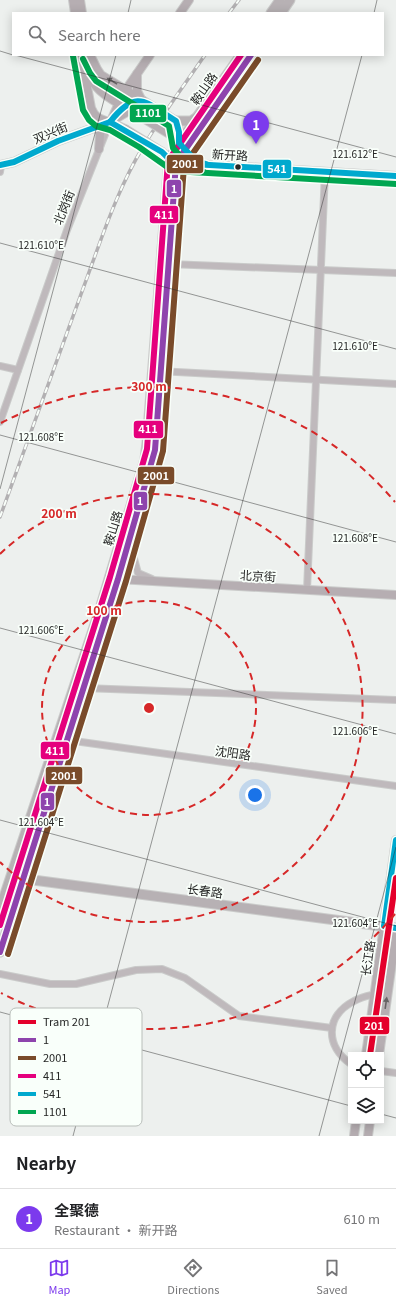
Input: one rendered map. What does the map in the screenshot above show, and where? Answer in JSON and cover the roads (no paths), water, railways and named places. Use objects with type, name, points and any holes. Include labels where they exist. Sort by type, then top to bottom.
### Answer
[{"type":"main road","points":[[73,0],[75,12]]},
{"type":"main road","points":[[80,0],[82,12]]},
{"type":"main road","points":[[181,12],[189,0]]},
{"type":"main road","points":[[272,12],[280,0]]},
{"type":"main road","points":[[282,12],[290,0]]},
{"type":"main road","points":[[81,56],[91,108],[100,134],[99,150]]},
{"type":"main road","points":[[89,56],[89,72],[94,84],[101,91],[171,135],[196,161],[206,164]]},
{"type":"main road","points":[[90,56],[101,75],[176,121],[182,146]]},
{"type":"main road","points":[[110,122],[121,104],[126,90],[149,56]]},
{"type":"main road","name":"鞍山路","points":[[176,121],[191,121],[197,117],[240,56]]},
{"type":"main road","name":"鞍山路","points":[[0,952],[118,579],[155,450],[157,371],[169,158],[182,146],[250,56]]},
{"type":"main road","points":[[137,73],[137,91],[142,100]]},
{"type":"main road","points":[[84,76],[92,88],[101,91]]},
{"type":"main road","points":[[121,104],[135,100],[142,100]]},
{"type":"main road","name":"双兴街","points":[[0,167],[58,141],[110,122],[127,112],[134,112]]},
{"type":"main road","points":[[94,115],[124,129],[169,158]]},
{"type":"main road","points":[[182,146],[197,117]]},
{"type":"main road","name":"鞍山路","points":[[0,909],[99,612],[145,459],[157,371],[168,264],[169,158]]},
{"type":"main road","name":"新开路","points":[[169,158],[206,164],[396,176]]},
{"type":"main road","name":"北京街","points":[[118,579],[396,595]]},
{"type":"main road","name":"长江路","points":[[366,1052],[396,840]]},
{"type":"main road","name":"长春路","points":[[10,877],[396,928]]},
{"type":"main road","points":[[379,1052],[396,934]]},
{"type":"main road","points":[[354,1136],[356,1124]]},
{"type":"main road","points":[[368,1136],[370,1124]]},
{"type":"street","name":"北岗街","points":[[0,422],[67,230],[110,122]]},
{"type":"street","points":[[308,590],[325,172]]},
{"type":"street","points":[[168,264],[396,273]]},
{"type":"street","points":[[0,366],[18,370]]},
{"type":"street","points":[[157,371],[396,384]]},
{"type":"street","points":[[132,529],[133,555],[138,573],[156,581]]},
{"type":"street","points":[[84,688],[396,700]]},
{"type":"street","name":"沈阳路","points":[[68,740],[396,786]]},
{"type":"street","points":[[0,974],[50,984],[76,984],[136,970],[162,969],[185,978],[239,1016],[332,1028]]},
{"type":"street","points":[[348,1061],[338,1052],[332,1042],[332,1028],[336,1017],[347,1005],[366,995],[374,995]]},
{"type":"street","points":[[384,1071],[396,1073]]},
{"type":"railway","points":[[230,12],[239,0]]},
{"type":"railway","points":[[0,517],[111,212],[150,135],[204,56]]},
{"type":"tram line","name":"201","points":[[370,1052],[396,878]]},
{"type":"place","name":"全聚德","points":[[256,144]]}]
